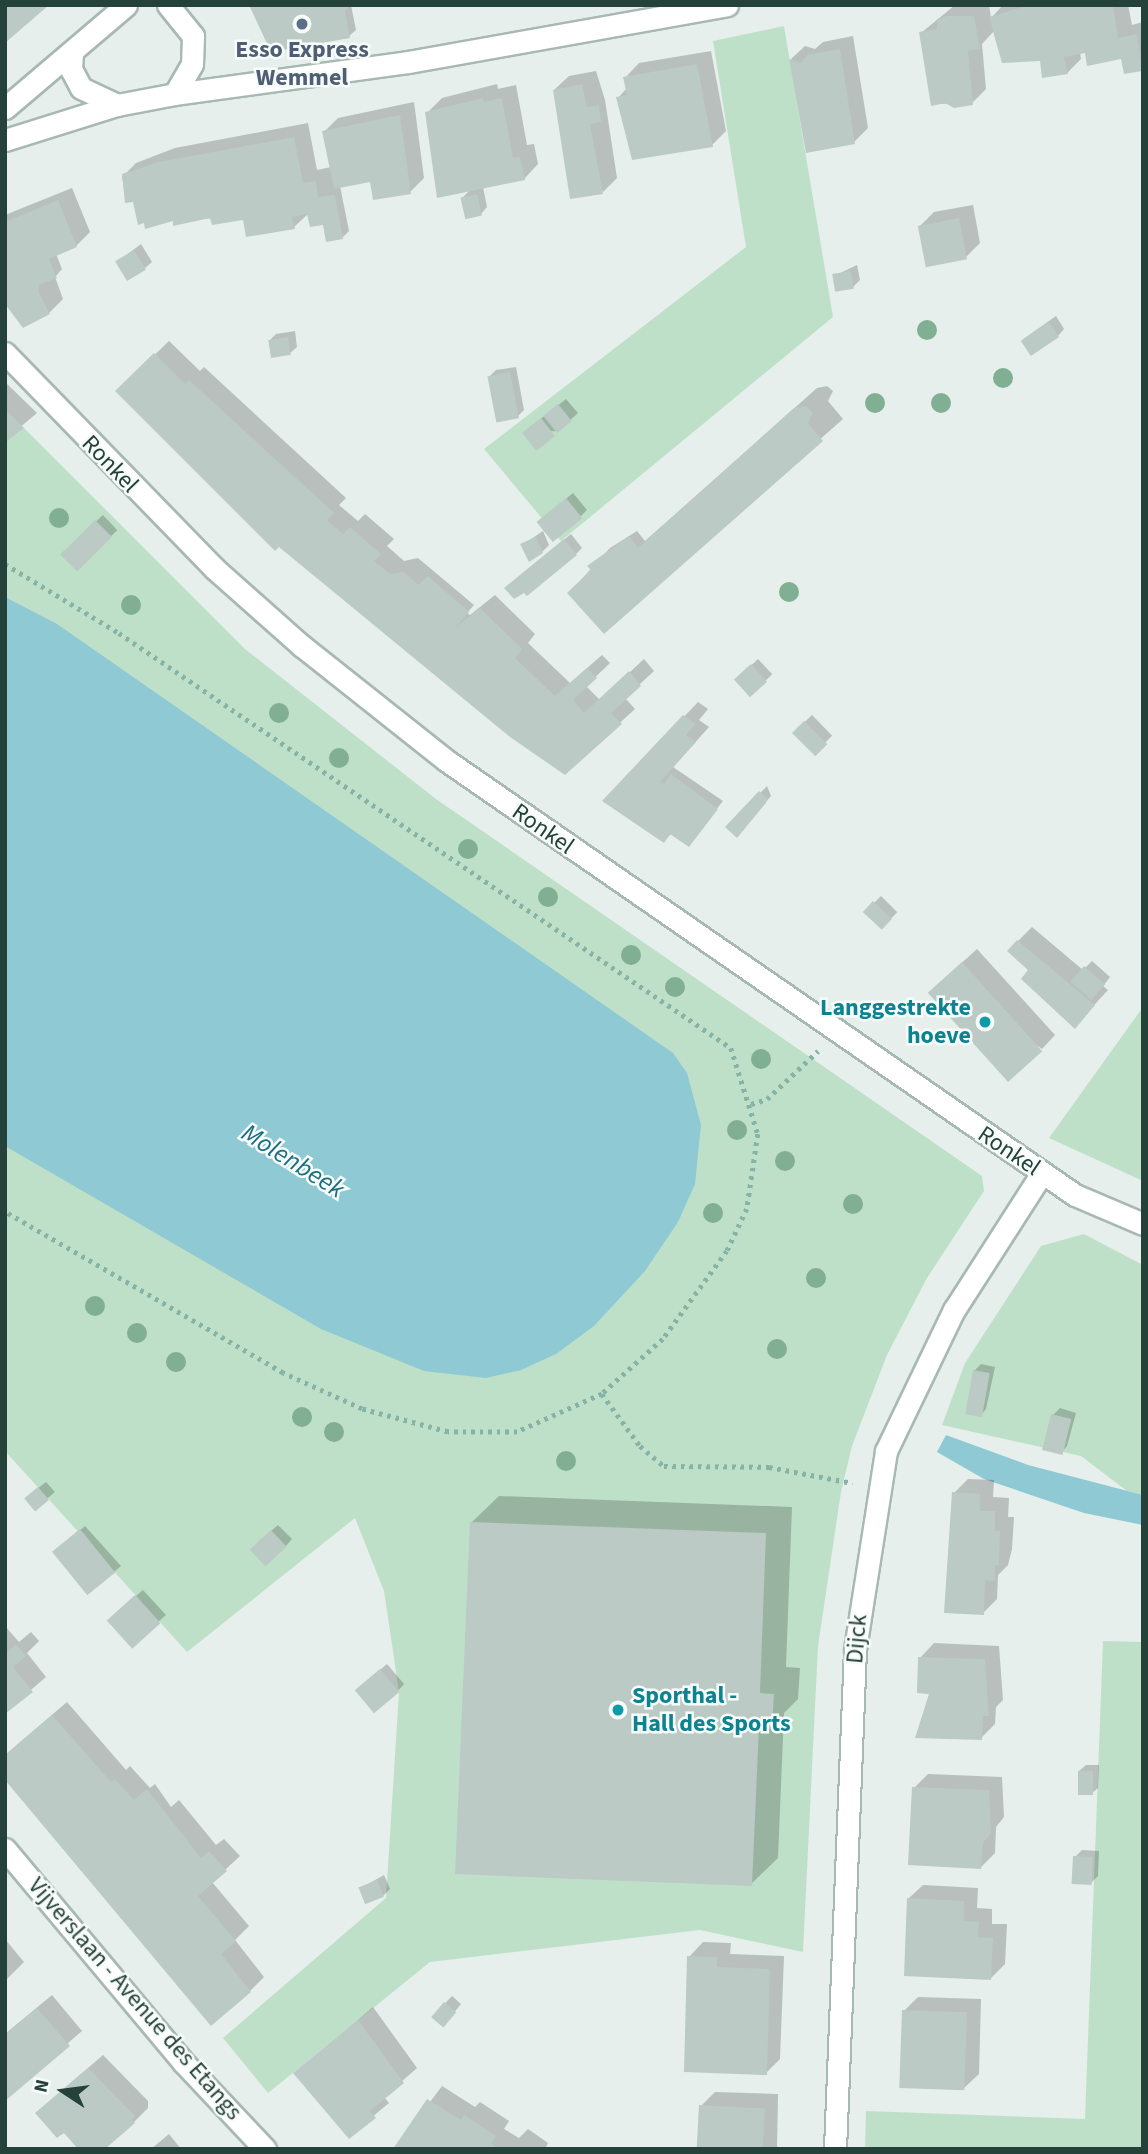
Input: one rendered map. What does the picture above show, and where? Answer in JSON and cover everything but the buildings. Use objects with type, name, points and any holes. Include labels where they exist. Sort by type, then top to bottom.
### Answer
[{"type":"street","points":[[5,108],[72,54],[126,5]]},
{"type":"street","points":[[168,5],[193,36],[192,64],[175,94]]},
{"type":"street","points":[[5,140],[117,105],[175,94],[408,62],[727,5]]},
{"type":"street","points":[[72,54],[71,69],[81,88],[117,105]]},
{"type":"street","name":"Ronkel","points":[[5,353],[214,568],[356,690],[552,837],[1042,1173],[1075,1195],[1143,1224]]},
{"type":"street","name":"Dijck","points":[[835,2149],[855,1649],[886,1451],[954,1310],[1042,1173]]},
{"type":"street","name":"Vijverslaan - Avenue des Etangs","points":[[5,1849],[183,2062],[265,2149]]},
{"type":"path","points":[[5,564],[130,641],[730,1048],[751,1104],[758,1134],[747,1209],[727,1251],[663,1339],[602,1394],[517,1432],[448,1432],[362,1409],[284,1373],[5,1212]]},
{"type":"path","points":[[751,1104],[767,1099],[839,1032]]},
{"type":"path","points":[[602,1394],[640,1446],[664,1466],[769,1467],[880,1488]]},
{"type":"green space","points":[[784,26],[833,317],[561,541],[484,449],[746,247],[713,41]]},
{"type":"green space","points":[[24,428],[245,649],[436,799],[982,1176],[984,1191],[927,1278],[887,1355],[852,1446],[841,1492],[818,1646],[803,1952],[700,1930],[430,1962],[268,2093],[223,2038],[386,1898],[399,1692],[384,1591],[355,1518],[187,1652],[5,1451],[5,443]]},
{"type":"green space","points":[[1143,1007],[1143,1181],[1049,1138]]},
{"type":"green space","points":[[1084,1234],[1143,1265],[1143,1495],[1127,1491],[1081,1456],[942,1425],[965,1363],[1041,1246]]},
{"type":"green space","points":[[1103,1641],[1143,1642],[1143,2149],[865,2149],[866,2111],[1085,2119]]},
{"type":"water","name":"Molenbeek","points":[[5,597],[57,624],[673,1053],[687,1073],[701,1125],[695,1184],[678,1222],[645,1271],[594,1326],[556,1354],[521,1370],[486,1378],[424,1371],[321,1329],[5,1146]]},
{"type":"water","points":[[946,1435],[1028,1465],[1143,1495],[1143,1525],[1084,1513],[984,1479],[937,1452]]},
{"type":"place","name":"Esso Express Wemmel","points":[[302,24]]},
{"type":"place","name":"Langgestrekte hoeve","points":[[985,1022]]},
{"type":"place","name":"Sporthal - Hall des Sports","points":[[618,1710]]}]
